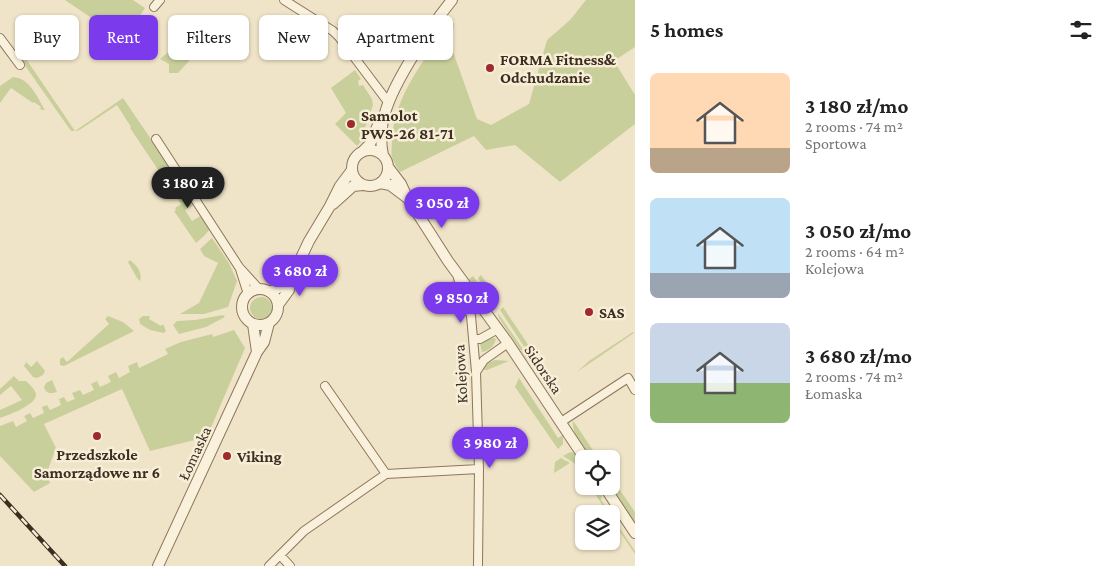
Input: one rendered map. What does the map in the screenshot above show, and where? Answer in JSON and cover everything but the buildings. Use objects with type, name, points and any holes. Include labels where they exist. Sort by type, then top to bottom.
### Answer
[{"type":"street","points":[[154,7],[160,0]]},
{"type":"street","points":[[330,206],[349,189],[357,185],[375,186],[380,184],[386,176],[388,166],[383,155],[381,141],[384,115],[388,102],[416,53],[452,0]]},
{"type":"street","points":[[288,1],[339,37],[388,102]]},
{"type":"street","points":[[0,38],[20,65]]},
{"type":"street","points":[[278,304],[290,290],[292,277],[309,241],[340,186],[352,170],[354,160],[370,144],[376,126],[384,115]]},
{"type":"street","points":[[156,139],[239,267],[259,289],[270,292],[276,297],[278,313],[269,323],[261,325],[253,324],[247,320],[242,309],[248,294],[259,289]]},
{"type":"street","points":[[362,152],[372,150],[383,155]]},
{"type":"street","name":"Kolejowa","points":[[388,166],[458,274],[471,316],[476,372],[479,469],[478,566]]},
{"type":"street","points":[[352,170],[356,179],[363,185]]},
{"type":"street","name":"Kolejowa","points":[[380,184],[390,185],[407,197]]},
{"type":"street","points":[[239,267],[248,294]]},
{"type":"street","name":"Sidorska","points":[[458,274],[508,343],[580,450]]},
{"type":"street","points":[[270,292],[282,286],[292,277]]},
{"type":"street","name":"Łomaska","points":[[158,566],[257,352],[264,342],[269,323]]},
{"type":"street","points":[[253,324],[257,352]]},
{"type":"street","points":[[473,339],[480,339],[498,330]]},
{"type":"street","points":[[476,372],[484,360],[508,343]]},
{"type":"street","points":[[561,422],[628,378],[635,390]]},
{"type":"street","points":[[325,386],[386,474]]},
{"type":"street","points":[[270,566],[304,531],[386,474],[479,469]]},
{"type":"street","points":[[610,495],[635,533]]},
{"type":"street","points":[[280,555],[290,566]]},
{"type":"green space","points":[[65,0],[133,0],[145,8],[140,15],[89,16]]},
{"type":"green space","points":[[586,0],[635,0],[635,47],[614,61],[635,95],[635,124],[560,182],[515,145],[486,150],[474,136],[400,172],[393,159],[392,151],[394,124],[404,95],[424,60],[453,60],[453,52],[477,119],[491,125],[529,104],[547,40],[570,20]]},
{"type":"green space","points":[[168,52],[168,60],[189,61],[178,73],[169,73],[169,64],[160,59]]},
{"type":"green space","points":[[21,60],[27,60],[75,131],[71,131]]},
{"type":"green space","points":[[355,70],[361,79],[358,81],[359,86],[363,85],[372,99],[373,105],[365,128],[364,138],[357,146],[335,124],[346,113],[331,88]]},
{"type":"green space","points":[[13,77],[19,78],[28,84],[45,110],[40,109],[41,107],[11,88],[0,103],[0,86]]},
{"type":"green space","points":[[123,98],[195,204],[185,210],[192,221],[202,215],[211,228],[196,243],[174,211],[181,204],[130,128],[117,105],[75,131]]},
{"type":"green space","points":[[212,238],[229,263],[237,281],[228,307],[204,314],[180,314],[199,303],[218,263],[204,256],[200,249]]},
{"type":"green space","points":[[130,260],[137,266],[140,272],[140,281],[128,262]]},
{"type":"green space","points":[[481,275],[498,299],[492,301],[478,278]]},
{"type":"green space","points":[[473,276],[492,304],[485,301],[469,279]]},
{"type":"green space","points":[[453,280],[466,311],[462,310],[451,283]]},
{"type":"green space","points":[[261,297],[269,300],[272,308],[269,316],[261,319],[253,316],[250,308],[253,300]]},
{"type":"green space","points":[[503,307],[531,349],[527,351],[500,310]]},
{"type":"green space","points":[[498,313],[529,358],[527,360],[499,318]]},
{"type":"green space","points":[[223,315],[225,317],[206,327],[179,334],[173,325],[177,321]]},
{"type":"green space","points":[[108,316],[123,322],[134,331],[64,366],[60,365],[60,359],[63,357],[67,362],[109,324],[105,319]]},
{"type":"green space","points":[[143,316],[150,316],[149,319],[161,326],[163,324],[166,331],[164,333],[150,330],[140,324],[139,319]]},
{"type":"green space","points":[[234,330],[245,348],[207,437],[150,451],[122,389],[44,424],[56,448],[47,472],[50,483],[34,492],[0,456],[0,426],[13,421],[16,427],[27,421],[24,416],[30,413],[33,418],[44,413],[42,407],[47,405],[50,410],[61,405],[59,399],[64,397],[67,402],[75,399],[72,393],[80,390],[83,395],[94,390],[91,384],[97,381],[100,387],[111,382],[108,376],[116,372],[119,378],[130,372],[128,366],[137,362],[139,368],[168,354],[165,349],[181,342],[212,334],[213,337]]},
{"type":"green space","points":[[634,333],[577,372],[589,361]]},
{"type":"green space","points":[[487,339],[496,339],[493,346],[487,351],[482,352],[480,344]]},
{"type":"green space","points":[[533,352],[547,373],[543,375],[529,354]]},
{"type":"green space","points":[[495,360],[509,361],[483,370],[488,363]]},
{"type":"green space","points":[[37,361],[45,371],[43,375],[37,378],[33,377],[24,366],[26,362],[31,367]]},
{"type":"green space","points":[[14,376],[19,381],[26,381],[31,386],[36,394],[35,398],[22,409],[0,418],[0,410],[22,400],[11,386],[0,395],[0,389]]},
{"type":"green space","points":[[519,378],[558,438],[563,435],[563,444],[558,449],[515,387]]},
{"type":"green space","points":[[52,380],[57,392],[49,393],[44,387],[46,383]]},
{"type":"green space","points":[[573,421],[593,450],[585,450],[576,436]]},
{"type":"green space","points":[[570,452],[574,453],[575,464],[574,463],[563,456]]},
{"type":"green space","points":[[561,458],[570,463],[554,473],[555,462]]},
{"type":"green space","points":[[620,490],[635,512],[635,524],[616,495],[620,495]]},
{"type":"green space","points":[[596,495],[602,495],[601,500],[605,505],[602,505]]},
{"type":"green space","points":[[620,528],[635,551],[635,554],[620,532]]},
{"type":"railway","points":[[0,495],[65,566]]},
{"type":"place","name":"FORMA Fitness& Odchudzanie","points":[[490,68]]},
{"type":"place","name":"Samolot PWS-26 81-71","points":[[351,124]]},
{"type":"place","name":"SAS","points":[[589,312]]},
{"type":"place","name":"Przedszkole Samorządowe nr 6","points":[[97,436]]},
{"type":"place","name":"Viking","points":[[227,456]]}]
